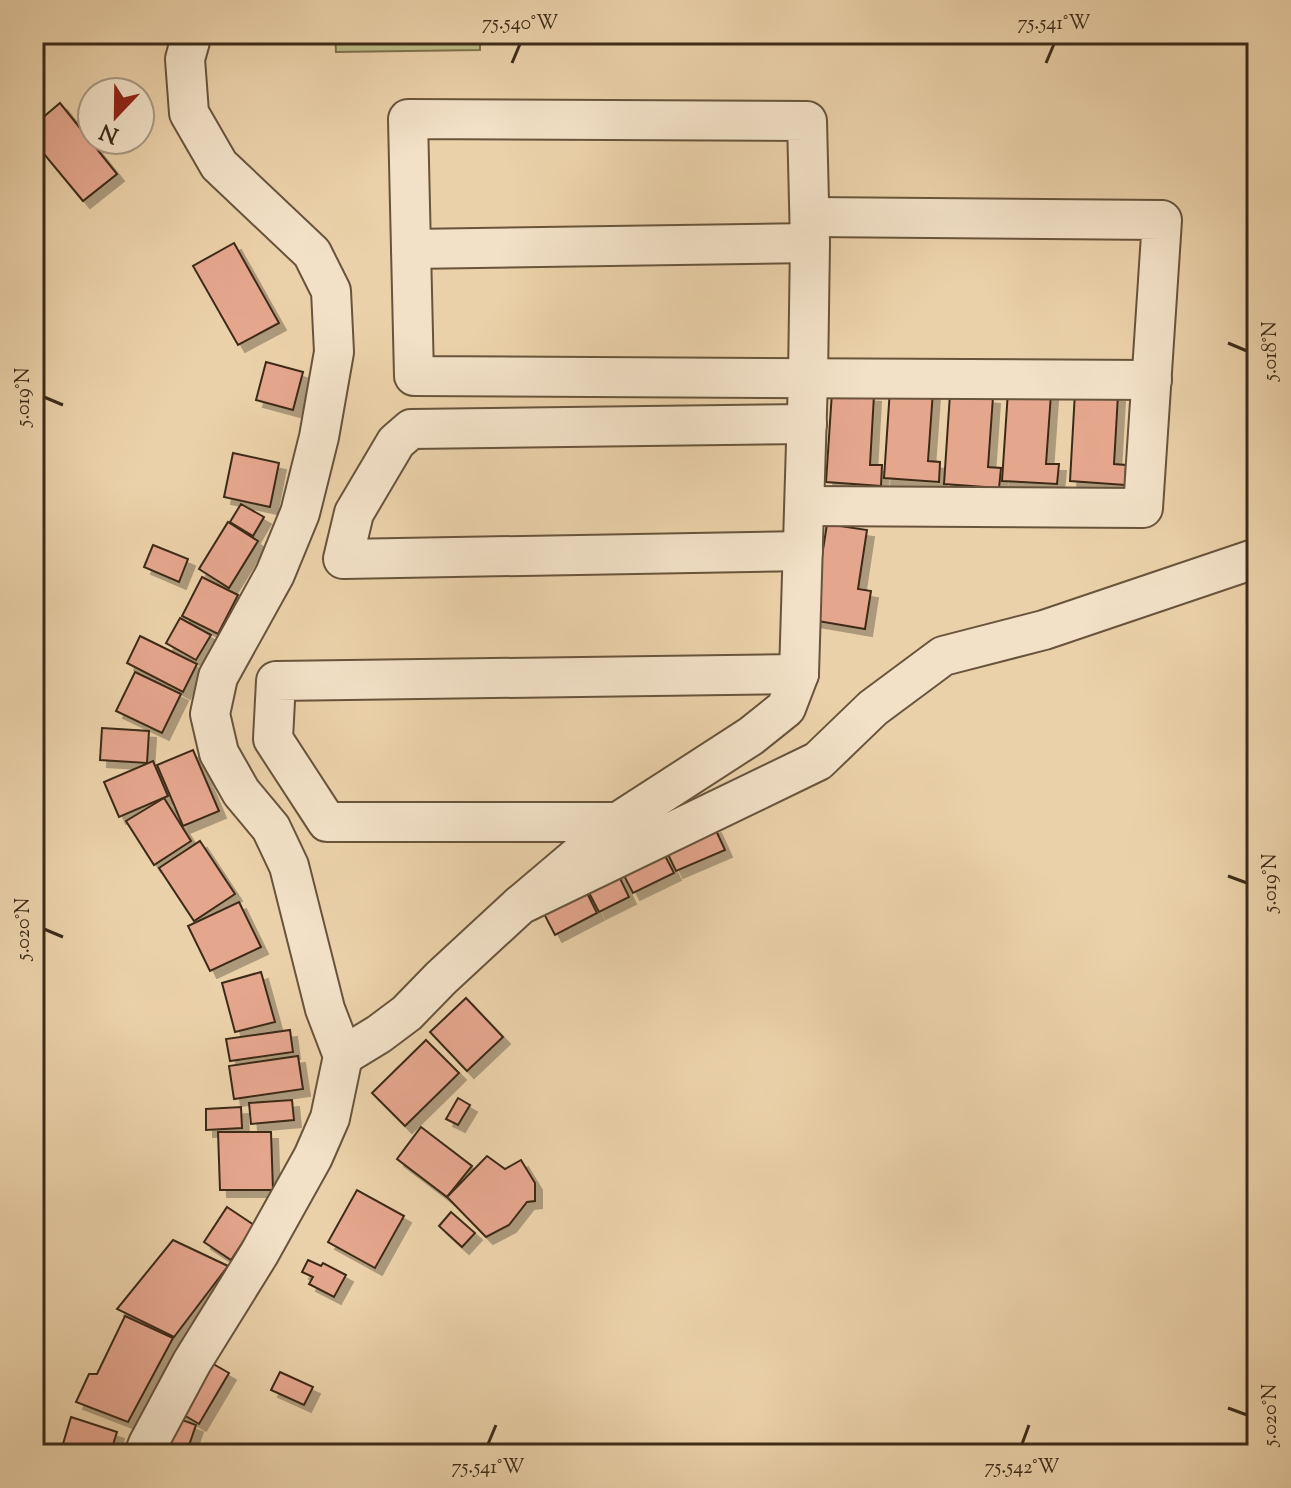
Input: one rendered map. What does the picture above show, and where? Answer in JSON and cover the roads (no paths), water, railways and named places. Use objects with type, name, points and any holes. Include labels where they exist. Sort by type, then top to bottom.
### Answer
[{"type":"street","points":[[144,1454],[192,1362],[259,1254],[313,1157],[330,1118],[343,1056],[325,1009],[289,866],[271,828],[241,792],[219,753],[210,714],[218,677],[275,574],[300,513],[319,437],[334,352],[331,291],[312,253],[219,165],[189,113],[185,59],[192,34]]},
{"type":"street","points":[[343,1056],[407,1013],[520,905],[618,822],[751,736],[786,708],[799,674],[808,378],[810,230],[807,121],[408,119],[414,376],[808,378],[1152,380]]},
{"type":"street","points":[[411,249],[810,230],[1162,220],[1143,508],[805,506]]},
{"type":"street","points":[[803,551],[343,559],[354,513],[396,442],[411,429],[807,424]]},
{"type":"street","points":[[520,905],[818,761],[873,708],[943,656],[1044,630],[1257,558]]},
{"type":"street","points":[[618,822],[327,822],[273,739],[276,681],[799,674]]}]
